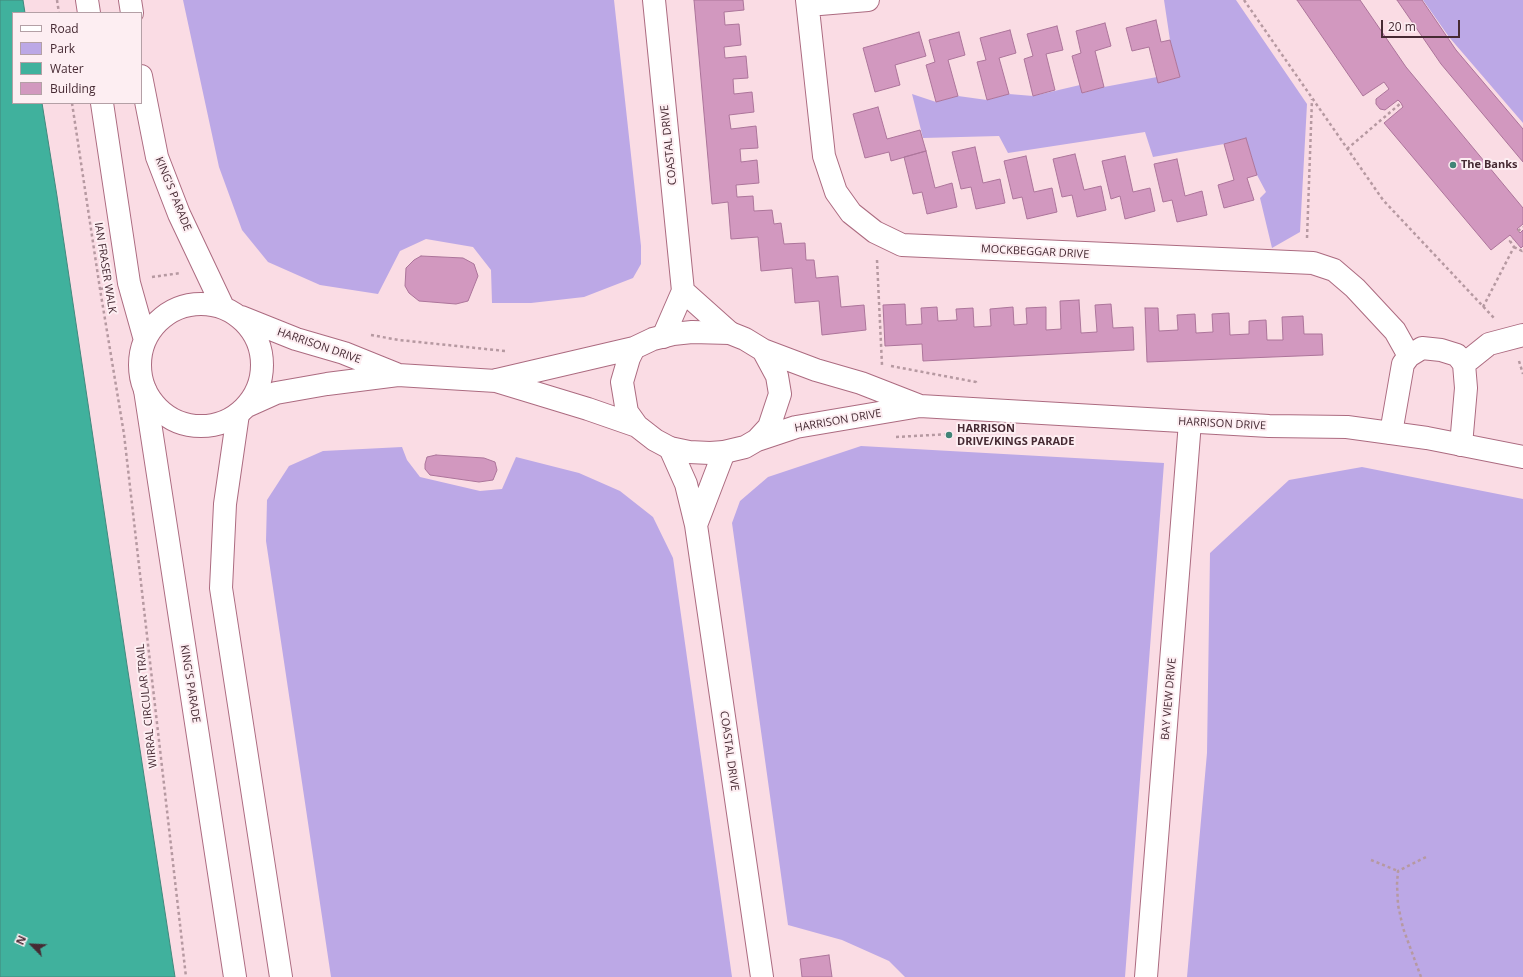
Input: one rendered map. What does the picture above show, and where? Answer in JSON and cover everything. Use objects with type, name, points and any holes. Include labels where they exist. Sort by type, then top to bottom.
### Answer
[{"type":"street","points":[[87,0],[89,12]]},
{"type":"street","points":[[130,0],[132,12]]},
{"type":"street","name":"COASTAL DRIVE","points":[[654,0],[683,291],[663,337]]},
{"type":"street","points":[[808,3],[868,0]]},
{"type":"street","name":"MOCKBEGGAR DRIVE","points":[[808,3],[824,156],[836,192],[851,214],[875,232],[902,245],[1313,263],[1334,270],[1355,288],[1395,331],[1409,356]]},
{"type":"street","name":"KING'S PARADE","points":[[142,81],[157,157],[179,214],[203,265],[232,312]]},
{"type":"street","points":[[102,104],[129,283],[145,340]]},
{"type":"street","points":[[683,291],[730,333],[745,339],[763,350],[777,376],[780,394],[769,427],[757,440],[745,447],[724,452],[689,452],[670,448],[654,440],[637,426],[627,412],[622,382],[629,358],[634,348],[653,339],[692,332],[730,333]]},
{"type":"street","points":[[205,303],[232,312],[254,332],[261,350],[263,370],[258,389],[243,410],[222,423],[204,427],[186,425],[169,417],[159,410],[145,390],[140,374],[140,357],[145,340],[155,324],[169,312],[186,305],[205,303]]},
{"type":"street","name":"HARRISON DRIVE","points":[[232,312],[296,339],[344,353],[398,375]]},
{"type":"street","points":[[1464,364],[1489,344],[1518,336]]},
{"type":"street","name":"HARRISON DRIVE","points":[[496,381],[634,348]]},
{"type":"street","points":[[1391,433],[1403,364],[1409,356],[1422,348],[1441,350],[1456,355],[1464,364],[1466,388],[1461,445]]},
{"type":"street","name":"HARRISON DRIVE","points":[[763,350],[816,370],[861,382],[920,406]]},
{"type":"street","name":"HARRISON DRIVE","points":[[243,410],[276,393],[328,384],[398,375],[496,381],[637,426]]},
{"type":"street","name":"KING'S PARADE","points":[[145,390],[235,977]]},
{"type":"street","name":"HARRISON DRIVE","points":[[757,440],[796,427],[920,406],[1269,426],[1347,427],[1391,433],[1523,457]]},
{"type":"street","points":[[243,410],[225,504],[221,588],[281,977]]},
{"type":"street","name":"BAY VIEW DRIVE","points":[[1146,977],[1190,422]]},
{"type":"street","name":"COASTAL DRIVE","points":[[670,448],[686,484],[696,525],[762,977]]},
{"type":"street","points":[[696,525],[724,452]]},
{"type":"path","points":[[57,0],[58,12]]},
{"type":"path","points":[[1244,0],[1383,200],[1483,306],[1518,336]]},
{"type":"path","points":[[1306,263],[1312,99]]},
{"type":"path","points":[[1348,149],[1401,103]]},
{"type":"path","name":"IAN FRASER WALK","points":[[72,104],[100,289],[124,434]]},
{"type":"path","points":[[1518,231],[1523,227]]},
{"type":"path","points":[[875,232],[884,391]]},
{"type":"path","points":[[1513,238],[1510,241],[1514,246],[1522,251],[1523,250]]},
{"type":"path","points":[[1483,306],[1514,246]]},
{"type":"path","points":[[100,289],[148,278],[184,273],[203,265]]},
{"type":"path","points":[[367,335],[505,352],[513,351]]},
{"type":"path","name":"WIRRAL CIRCULAR TRAIL","points":[[124,434],[186,977]]},
{"type":"path","points":[[1398,872],[1428,856]]},
{"type":"path","points":[[1371,860],[1398,872]]},
{"type":"path","points":[[1398,872],[1398,905],[1403,928],[1420,977]]},
{"type":"green space","points":[[183,0],[614,0],[641,246],[641,264],[633,278],[584,297],[531,303],[492,303],[491,270],[473,247],[426,239],[400,251],[378,294],[320,285],[268,262],[242,230],[219,167]]},
{"type":"green space","points":[[1164,0],[1236,0],[1307,104],[1300,232],[1272,248],[1260,198],[1266,192],[1257,175],[1246,138],[1224,144],[1153,157],[1145,132],[1008,153],[999,136],[923,138],[912,94],[936,102],[958,96],[987,100],[1009,94],[1033,96],[1080,85],[1083,93],[1104,87],[1157,77],[1159,83],[1180,77],[1170,40]]},
{"type":"green space","points":[[1423,0],[1523,0],[1523,123],[1449,37]]},
{"type":"green space","points":[[861,446],[1164,463],[1125,977],[905,977],[889,961],[842,940],[788,925],[732,523],[740,501],[768,477]]},
{"type":"green space","points":[[402,447],[407,460],[420,477],[480,491],[502,489],[516,457],[579,473],[620,491],[653,517],[673,558],[732,977],[331,977],[266,541],[267,500],[289,466],[323,451]]},
{"type":"green space","points":[[1362,467],[1523,499],[1523,977],[1187,977],[1207,753],[1210,553],[1289,480]]},
{"type":"water","points":[[0,0],[23,0],[25,12],[12,12],[12,104],[42,104],[175,977],[0,977]]},
{"type":"building","points":[[694,0],[743,0],[744,10],[724,12],[725,25],[739,24],[741,45],[724,47],[725,58],[746,56],[748,78],[733,79],[734,94],[752,92],[754,112],[729,115],[731,129],[756,126],[758,148],[740,149],[741,162],[757,160],[759,183],[736,185],[737,197],[753,196],[754,211],[772,210],[774,224],[781,223],[784,244],[805,243],[806,260],[814,260],[816,278],[838,276],[841,307],[864,305],[866,330],[822,335],[819,301],[795,303],[792,268],[761,271],[758,237],[731,239],[728,202],[712,204]]},
{"type":"building","name":"The Banks","points":[[1297,0],[1360,0],[1406,67],[1523,208],[1523,224],[1517,229],[1520,233],[1523,230],[1523,246],[1521,248],[1510,235],[1491,250],[1384,123],[1403,107],[1401,103],[1398,100],[1385,110],[1380,109],[1376,104],[1376,99],[1389,89],[1384,82],[1363,96]]},
{"type":"building","points":[[1397,0],[1422,0],[1456,50],[1523,129],[1523,162],[1441,64]]},
{"type":"building","points":[[1156,20],[1161,42],[1170,40],[1180,77],[1158,83],[1149,47],[1132,51],[1126,28]]},
{"type":"building","points":[[1105,23],[1111,46],[1095,51],[1104,87],[1082,93],[1072,56],[1081,53],[1076,31]]},
{"type":"building","points":[[1057,26],[1063,50],[1046,54],[1055,90],[1033,96],[1024,59],[1033,56],[1027,34]]},
{"type":"building","points":[[1010,30],[1016,53],[999,58],[1009,94],[987,100],[977,62],[986,60],[980,38]]},
{"type":"building","points":[[919,32],[926,56],[895,65],[900,85],[875,92],[863,48]]},
{"type":"building","points":[[959,32],[965,55],[948,60],[958,96],[936,102],[926,65],[935,62],[929,40]]},
{"type":"building","points":[[878,107],[887,139],[920,130],[926,151],[891,161],[889,152],[865,158],[853,114]]},
{"type":"building","points":[[1246,138],[1257,175],[1247,178],[1254,200],[1224,208],[1218,185],[1234,180],[1224,144]]},
{"type":"building","points":[[975,147],[983,183],[1000,179],[1005,203],[976,209],[971,187],[961,189],[952,152]]},
{"type":"building","points":[[926,151],[935,188],[952,183],[957,207],[927,214],[922,192],[913,194],[904,157]]},
{"type":"building","points":[[1075,154],[1084,190],[1101,186],[1106,210],[1077,217],[1072,195],[1062,197],[1053,159]]},
{"type":"building","points":[[1026,156],[1034,192],[1052,188],[1057,212],[1027,219],[1022,197],[1013,199],[1004,161]]},
{"type":"building","points":[[1125,156],[1133,192],[1150,188],[1155,211],[1125,219],[1120,196],[1111,199],[1102,161]]},
{"type":"building","points":[[1177,159],[1185,196],[1202,191],[1207,215],[1177,222],[1172,200],[1163,202],[1154,164]]},
{"type":"building","points":[[421,256],[463,258],[474,264],[478,276],[468,301],[456,304],[419,301],[409,293],[405,286],[406,268],[414,260]]},
{"type":"building","points":[[1079,300],[1081,333],[1097,332],[1095,305],[1111,304],[1113,328],[1133,327],[1134,350],[923,361],[922,344],[885,346],[883,305],[905,304],[906,325],[922,324],[921,308],[937,307],[938,321],[957,320],[956,309],[973,308],[974,327],[991,326],[990,309],[1013,307],[1014,325],[1027,324],[1026,308],[1046,307],[1046,330],[1061,329],[1060,301]]},
{"type":"building","points":[[1145,308],[1158,308],[1159,331],[1178,330],[1177,315],[1195,314],[1196,333],[1213,332],[1212,314],[1229,313],[1230,335],[1249,334],[1249,321],[1266,320],[1267,340],[1283,340],[1282,317],[1303,316],[1304,334],[1322,334],[1323,355],[1147,362]]},
{"type":"building","points":[[436,455],[484,458],[495,462],[497,470],[493,480],[479,482],[430,475],[425,469],[427,457]]},
{"type":"building","points":[[829,955],[832,977],[802,977],[800,959]]},
{"type":"place","name":"The Banks","points":[[1453,165]]},
{"type":"place","name":"HARRISON DRIVE/KINGS PARADE","points":[[949,435]]}]
